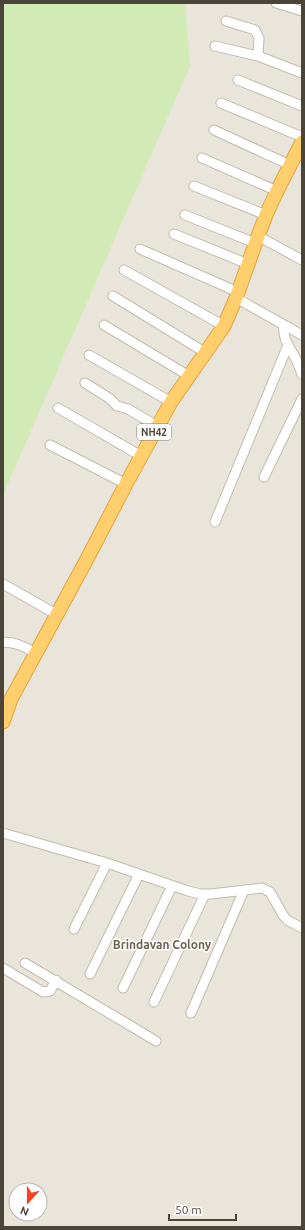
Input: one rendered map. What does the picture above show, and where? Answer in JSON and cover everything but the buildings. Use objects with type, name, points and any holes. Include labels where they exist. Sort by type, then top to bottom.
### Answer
[{"type":"highway","name":"NH42","points":[[3,722],[11,699],[157,426],[171,402],[224,326],[266,215],[302,142]]},
{"type":"street","points":[[276,3],[302,12]]},
{"type":"street","points":[[226,21],[255,30],[259,38],[258,56]]},
{"type":"street","points":[[215,46],[258,56],[302,73]]},
{"type":"street","points":[[238,80],[302,106]]},
{"type":"street","points":[[221,103],[302,137]]},
{"type":"street","points":[[214,130],[290,165]]},
{"type":"street","points":[[202,158],[277,190]]},
{"type":"street","points":[[194,186],[266,215]]},
{"type":"street","points":[[185,216],[256,240],[302,260]]},
{"type":"street","points":[[174,234],[248,264]]},
{"type":"street","points":[[140,249],[237,295],[302,335]]},
{"type":"street","points":[[124,270],[224,326]]},
{"type":"street","points":[[114,296],[206,353]]},
{"type":"street","points":[[104,325],[189,376]]},
{"type":"street","points":[[284,325],[284,335],[302,374]]},
{"type":"street","points":[[215,522],[288,345]]},
{"type":"street","points":[[90,355],[171,402]]},
{"type":"street","points":[[86,383],[109,398],[117,406],[128,409],[157,426]]},
{"type":"street","points":[[264,477],[302,399]]},
{"type":"street","points":[[58,408],[141,456]]},
{"type":"street","points":[[50,445],[126,484]]},
{"type":"street","points":[[3,584],[56,614]]},
{"type":"street","points":[[3,642],[16,643],[35,653]]},
{"type":"street","points":[[3,833],[107,863],[188,891],[205,894],[262,888],[270,892],[287,920],[302,928]]},
{"type":"street","points":[[74,929],[107,863]]},
{"type":"street","points":[[90,974],[139,874]]},
{"type":"street","points":[[123,988],[172,886]]},
{"type":"street","points":[[191,1013],[244,890]]},
{"type":"street","points":[[154,1002],[205,894]]},
{"type":"street","points":[[25,963],[56,980],[156,1041]]},
{"type":"street","points":[[3,968],[43,992],[50,991],[56,980]]},
{"type":"shaded area","points":[[3,3],[302,3],[302,1227],[3,1227]]},
{"type":"green space","points":[[3,3],[185,3],[190,66],[3,495]]},
{"type":"district","name":"Brindavan Colony","points":[[162,944]]}]
